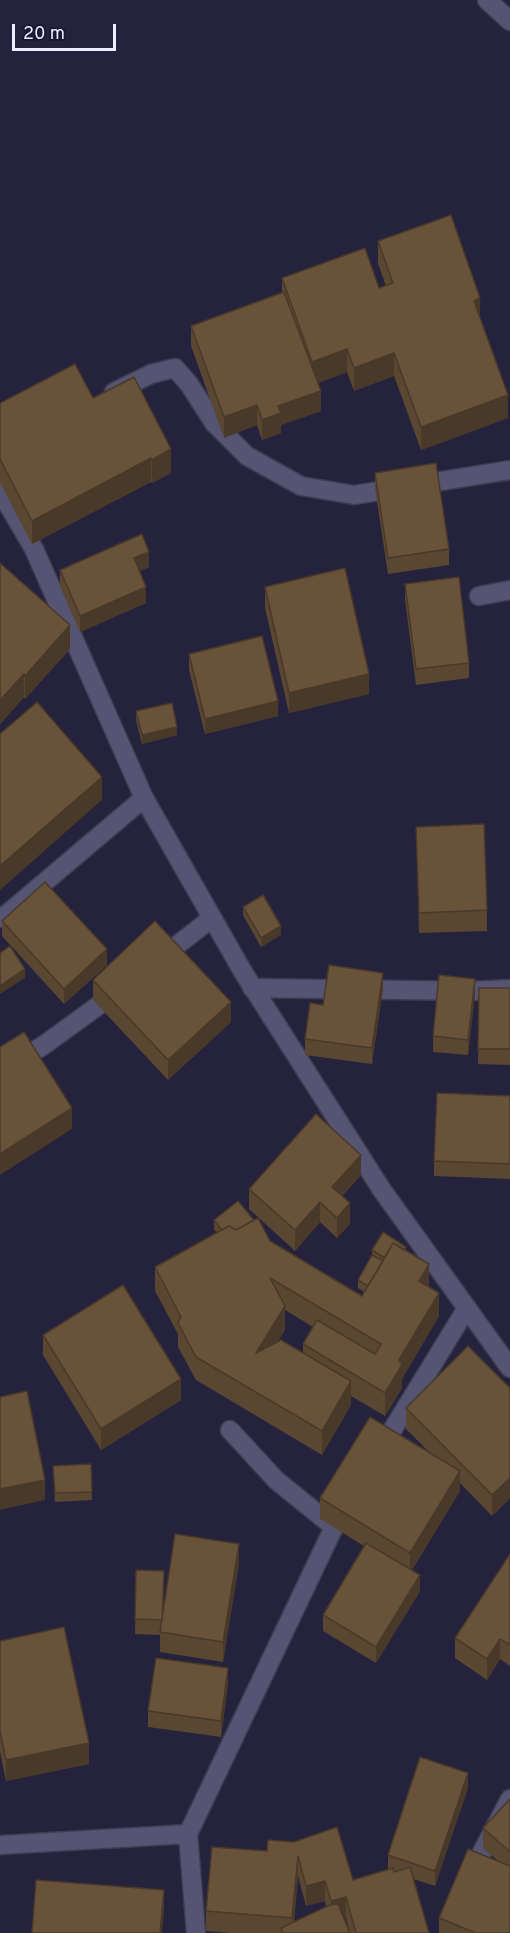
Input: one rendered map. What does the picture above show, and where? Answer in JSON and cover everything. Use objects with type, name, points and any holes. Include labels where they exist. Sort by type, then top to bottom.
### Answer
[{"type":"street","points":[[487,0],[510,21]]},
{"type":"street","points":[[97,401],[151,374],[174,368],[189,384],[214,423],[247,456],[301,486],[354,495],[510,470]]},
{"type":"street","points":[[0,491],[34,549],[144,798],[252,988],[382,1190],[510,1368]]},
{"type":"street","points":[[479,596],[510,590]]},
{"type":"street","points":[[0,918],[144,798]]},
{"type":"street","points":[[0,1072],[44,1045],[212,918]]},
{"type":"street","points":[[252,988],[471,991],[510,989]]},
{"type":"street","points":[[370,1467],[467,1308]]},
{"type":"street","points":[[230,1430],[276,1480],[334,1527]]},
{"type":"street","points":[[196,1933],[188,1834],[334,1527],[358,1487]]},
{"type":"street","points":[[462,1890],[510,1799]]},
{"type":"street","points":[[0,1845],[188,1834]]},
{"type":"building","points":[[451,215],[480,298],[474,301],[508,395],[421,427],[394,353],[354,368],[347,349],[312,362],[282,278],[365,248],[379,288],[393,283],[378,241]]},
{"type":"building","points":[[284,292],[321,391],[278,406],[281,413],[262,420],[257,405],[224,417],[191,326]]},
{"type":"building","points":[[75,364],[93,398],[134,377],[171,449],[32,521],[0,459],[0,403]]},
{"type":"building","points":[[436,463],[449,549],[388,558],[375,473]]},
{"type":"building","points":[[142,534],[149,552],[134,558],[146,587],[80,616],[60,570]]},
{"type":"building","points":[[0,563],[70,625],[25,676],[24,674],[0,700]]},
{"type":"building","points":[[345,568],[369,674],[289,693],[265,587]]},
{"type":"building","points":[[459,577],[469,663],[416,669],[405,584]]},
{"type":"building","points":[[262,636],[278,701],[205,719],[189,654]]},
{"type":"building","points":[[37,702],[102,777],[0,866],[0,734]]},
{"type":"building","points":[[172,703],[177,727],[142,735],[136,711]]},
{"type":"building","points":[[484,824],[487,910],[419,913],[416,827]]},
{"type":"building","points":[[45,882],[107,949],[64,989],[2,921]]},
{"type":"building","points":[[263,895],[281,926],[261,938],[243,907]]},
{"type":"building","points":[[155,921],[231,1002],[168,1060],[93,980]]},
{"type":"building","points":[[10,946],[25,969],[0,986],[0,953]]},
{"type":"building","points":[[329,965],[383,973],[372,1048],[305,1039],[310,1003],[323,1005]]},
{"type":"building","points":[[439,975],[475,979],[468,1040],[433,1036]]},
{"type":"building","points":[[479,988],[510,988],[510,1049],[478,1049]]},
{"type":"building","points":[[24,1032],[72,1108],[0,1154],[0,1047]]},
{"type":"building","points":[[437,1093],[510,1096],[510,1164],[434,1161]]},
{"type":"building","points":[[316,1114],[361,1155],[332,1187],[350,1203],[337,1218],[320,1202],[295,1230],[249,1189]]},
{"type":"building","points":[[238,1201],[254,1220],[236,1230],[229,1226],[222,1230],[214,1220]]},
{"type":"building","points":[[258,1218],[270,1241],[362,1296],[393,1243],[429,1264],[419,1281],[439,1293],[399,1360],[402,1365],[385,1393],[303,1344],[317,1320],[375,1354],[381,1344],[270,1278],[285,1306],[256,1353],[281,1340],[351,1381],[322,1431],[196,1357],[178,1323],[181,1317],[155,1267],[229,1226],[236,1230]]},
{"type":"building","points":[[383,1232],[406,1247],[404,1250],[393,1243],[385,1258],[372,1250]]},
{"type":"building","points":[[372,1255],[383,1261],[368,1286],[358,1280]]},
{"type":"building","points":[[123,1285],[181,1379],[101,1429],[43,1335]]},
{"type":"building","points":[[468,1346],[510,1388],[510,1478],[492,1495],[406,1408]]},
{"type":"building","points":[[27,1391],[45,1480],[0,1489],[0,1397]]},
{"type":"building","points":[[370,1417],[460,1471],[410,1553],[320,1498]]},
{"type":"building","points":[[91,1464],[92,1492],[55,1493],[53,1466]]},
{"type":"building","points":[[175,1534],[239,1544],[223,1642],[160,1632]]},
{"type":"building","points":[[366,1543],[420,1575],[376,1647],[323,1615]]},
{"type":"building","points":[[510,1554],[510,1645],[500,1639],[487,1659],[455,1638]]},
{"type":"building","points":[[136,1570],[164,1571],[162,1620],[135,1619]]},
{"type":"building","points":[[64,1627],[89,1743],[6,1760],[0,1731],[0,1641]]},
{"type":"building","points":[[156,1658],[228,1668],[221,1721],[148,1711]]},
{"type":"building","points":[[420,1757],[468,1773],[435,1871],[388,1855]]},
{"type":"building","points":[[510,1799],[510,1852],[483,1828]]},
{"type":"building","points":[[337,1827],[353,1880],[393,1868],[394,1872],[410,1867],[429,1933],[356,1933],[346,1897],[331,1901],[325,1881],[306,1886],[298,1856],[292,1918],[206,1911],[212,1847],[267,1851],[268,1840],[294,1842]]},
{"type":"building","points":[[468,1849],[510,1866],[510,1933],[476,1933],[439,1918]]},
{"type":"building","points":[[36,1880],[164,1890],[160,1933],[32,1933]]},
{"type":"building","points":[[338,1904],[350,1933],[283,1933],[281,1928],[330,1905]]}]
